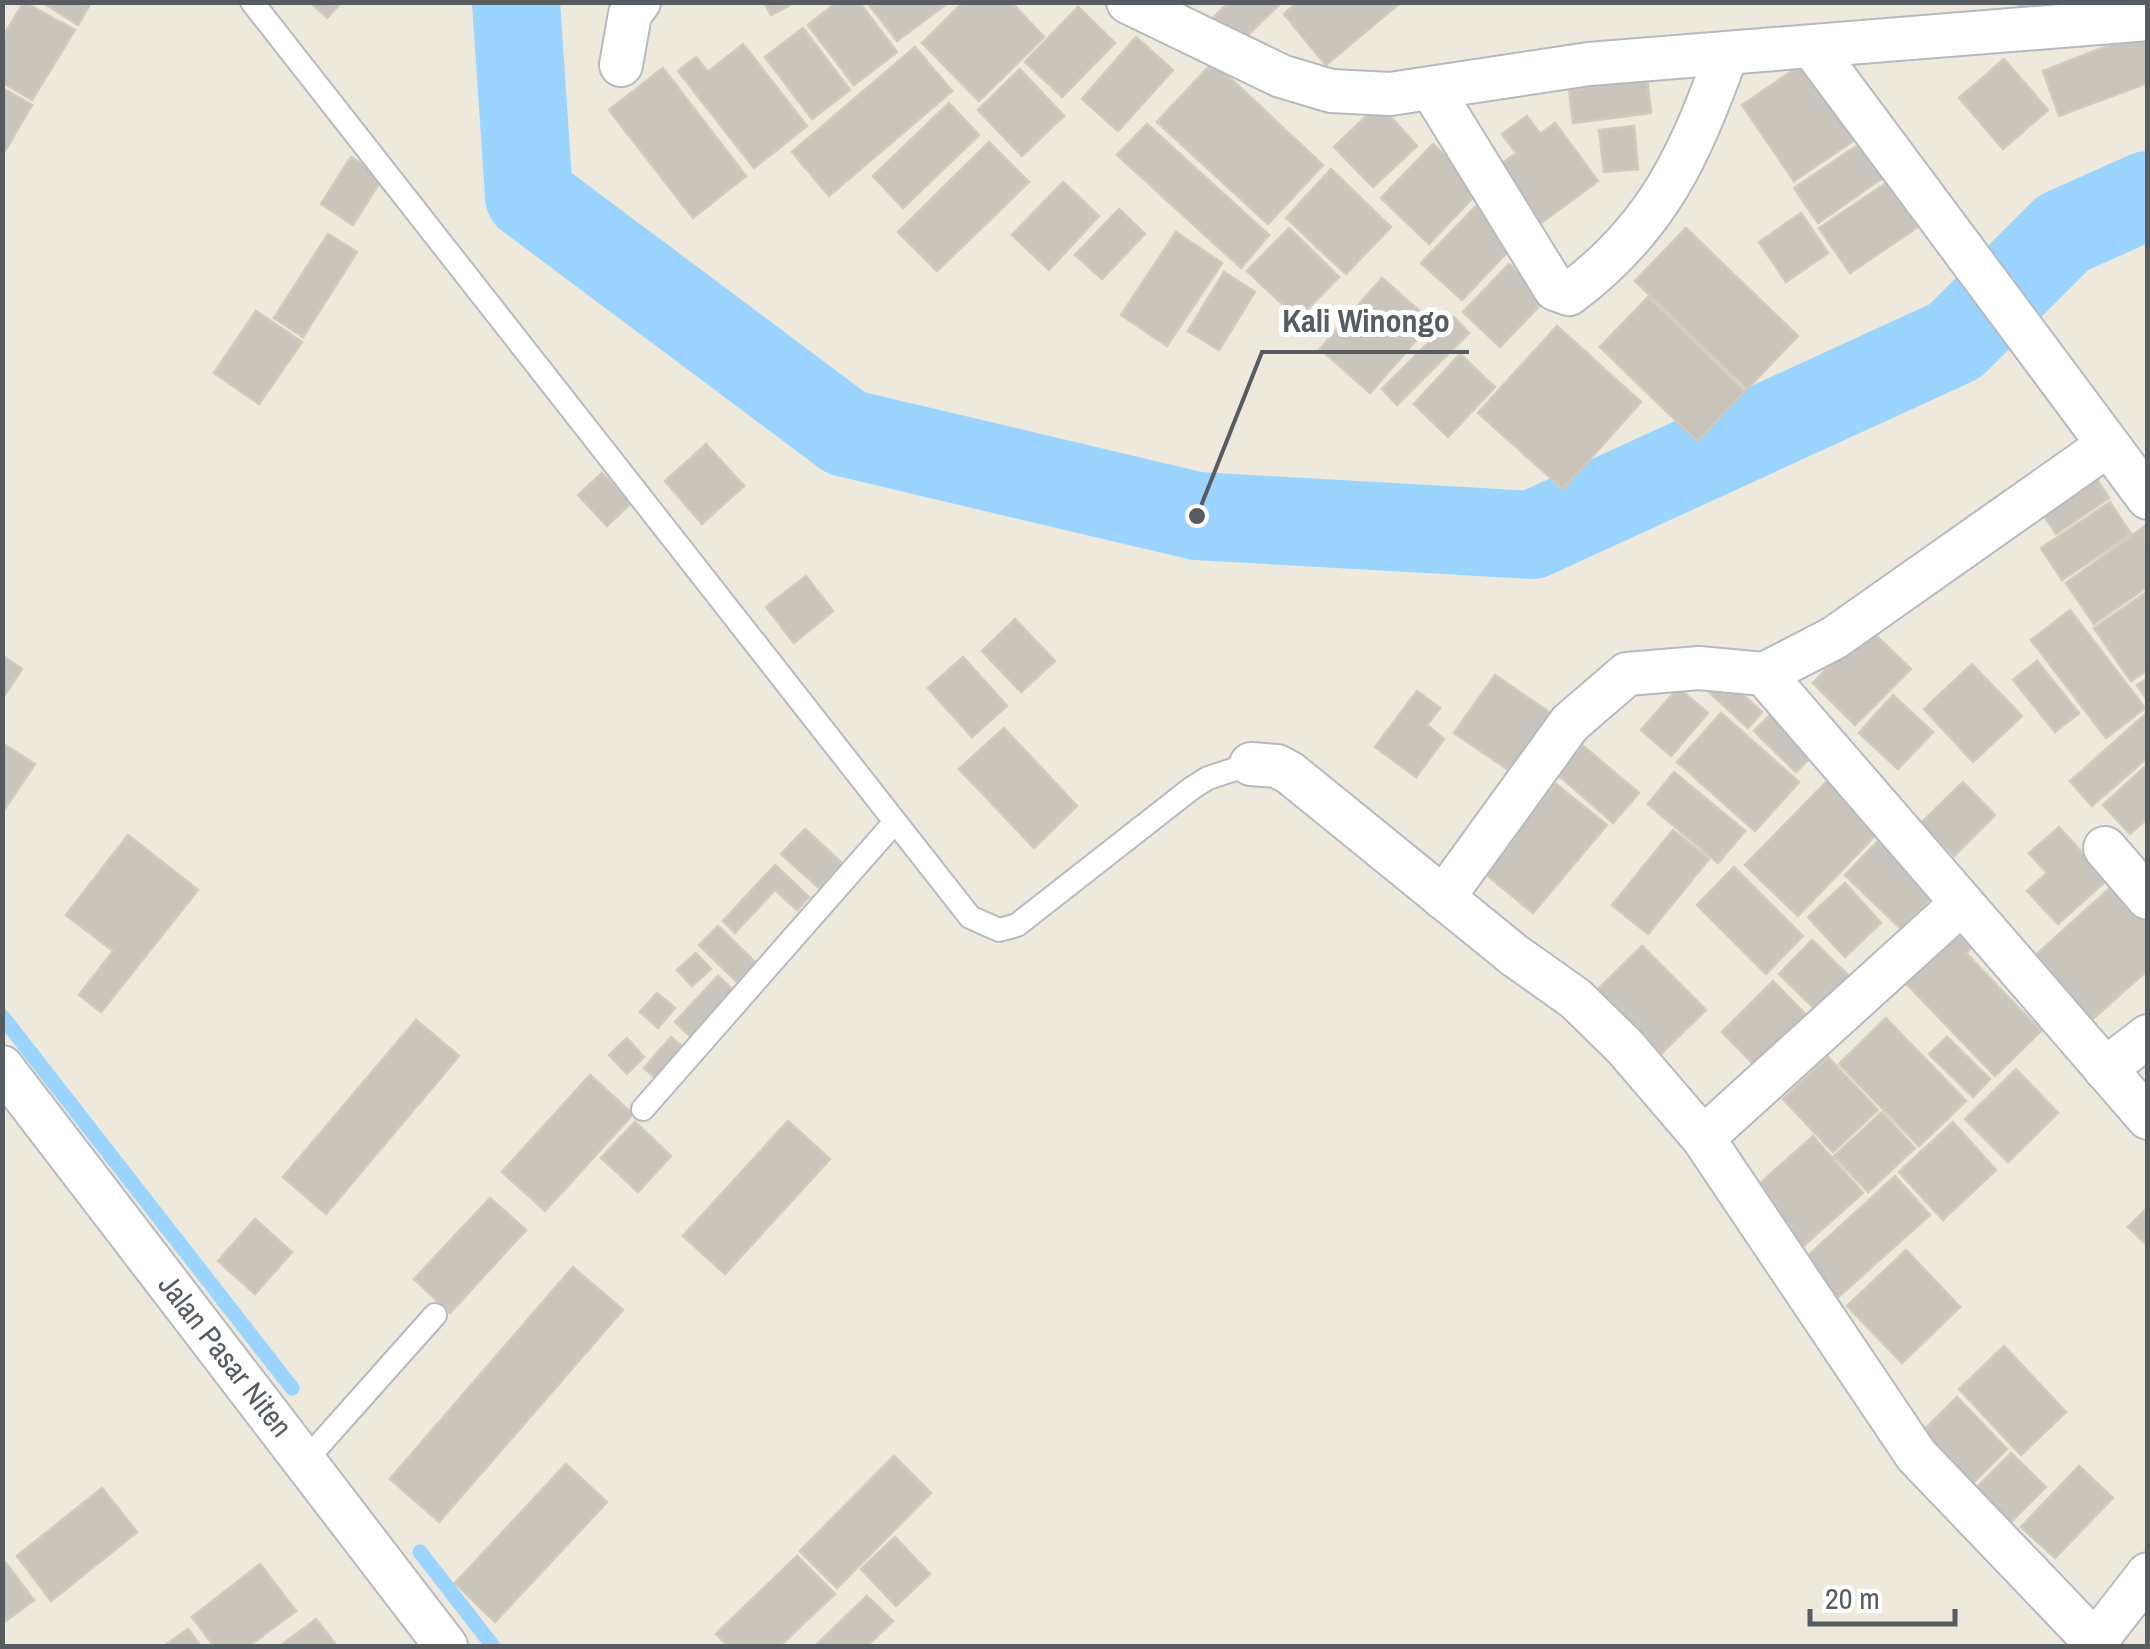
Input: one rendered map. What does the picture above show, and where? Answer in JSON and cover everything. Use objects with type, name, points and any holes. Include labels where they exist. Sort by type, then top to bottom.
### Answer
[{"type":"street","points":[[621,65],[630,14],[639,2]]},
{"type":"street","points":[[1128,2],[1280,76],[1331,90],[1390,94],[1588,64],[2148,20]]},
{"type":"street","points":[[1813,48],[2148,498]]},
{"type":"street","points":[[1431,88],[1555,289],[1569,294],[1600,271],[1658,205],[1680,172],[1727,53]]},
{"type":"street","points":[[1444,898],[1570,723],[1627,674],[1699,668],[1764,674],[1834,638],[2108,445]]},
{"type":"street","points":[[1764,674],[2148,1118]]},
{"type":"street","points":[[1251,764],[1276,766],[1290,774],[1576,1000],[1625,1047],[1704,1138],[1916,1455],[2092,1643],[2148,1574]]},
{"type":"street","points":[[2105,848],[2148,898]]},
{"type":"street","points":[[1704,1138],[1962,903]]},
{"type":"street","points":[[2105,1069],[2148,1036]]},
{"type":"street","name":"Jalan Pasar Niten","points":[[2,1067],[446,1646]]},
{"type":"lane","points":[[252,2],[970,917],[999,930],[1017,924],[1208,778],[1251,764]]},
{"type":"lane","points":[[643,1109],[894,823]]},
{"type":"lane","points":[[306,1461],[435,1315]]},
{"type":"building","points":[[24,2],[75,30],[32,100],[2,82],[2,38]]},
{"type":"building","points":[[42,2],[91,2],[78,25]]},
{"type":"building","points":[[310,2],[342,2],[327,18]]},
{"type":"building","points":[[764,2],[796,2],[771,15]]},
{"type":"building","points":[[837,2],[859,2],[897,52],[854,85],[808,25]]},
{"type":"building","points":[[867,2],[949,2],[897,41]]},
{"type":"building","points":[[963,2],[1011,2],[1044,37],[979,101],[922,43]]},
{"type":"building","points":[[1229,2],[1282,2],[1239,44],[1214,17]]},
{"type":"building","points":[[1297,2],[1401,2],[1326,65],[1284,14]]},
{"type":"building","points":[[2016,2],[2043,2],[2023,14]]},
{"type":"building","points":[[1078,7],[1115,43],[1062,97],[1025,62]]},
{"type":"building","points":[[803,28],[850,90],[812,119],[765,57]]},
{"type":"building","points":[[2148,30],[2148,83],[2059,116],[2043,71]]},
{"type":"building","points":[[1136,37],[1173,70],[1118,131],[1082,99]]},
{"type":"building","points":[[743,44],[807,126],[754,168],[678,71],[696,57],[708,72]]},
{"type":"building","points":[[915,47],[952,91],[829,196],[792,152]]},
{"type":"building","points":[[2004,59],[2048,110],[2003,149],[1959,98]]},
{"type":"building","points":[[1807,61],[1859,137],[1794,181],[1742,105]]},
{"type":"building","points":[[1213,62],[1323,165],[1268,224],[1157,122]]},
{"type":"building","points":[[663,68],[746,176],[693,218],[609,110]]},
{"type":"building","points":[[1020,69],[1064,116],[1022,156],[978,110]]},
{"type":"building","points":[[1647,79],[1651,113],[1573,123],[1569,90]]},
{"type":"building","points":[[2,88],[32,105],[2,156]]},
{"type":"building","points":[[949,103],[979,135],[903,208],[873,176]]},
{"type":"building","points":[[1379,104],[1417,146],[1373,187],[1334,147]]},
{"type":"building","points":[[1527,116],[1540,134],[1555,123],[1598,181],[1537,226],[1495,169],[1516,153],[1502,134]]},
{"type":"building","points":[[1147,124],[1269,235],[1241,268],[1117,155]]},
{"type":"building","points":[[1634,126],[1638,169],[1604,172],[1599,130]]},
{"type":"building","points":[[989,142],[1029,182],[937,271],[898,232]]},
{"type":"building","points":[[1861,143],[1884,177],[1818,223],[1794,188]]},
{"type":"building","points":[[1433,144],[1480,190],[1429,244],[1381,198]]},
{"type":"building","points":[[351,157],[383,177],[353,225],[321,204]]},
{"type":"building","points":[[1331,169],[1391,227],[1346,274],[1286,218]]},
{"type":"building","points":[[1063,182],[1099,216],[1049,270],[1012,235]]},
{"type":"building","points":[[1888,182],[1918,227],[1850,273],[1819,228]]},
{"type":"building","points":[[1476,206],[1516,243],[1462,300],[1421,263]]},
{"type":"building","points":[[1119,209],[1145,234],[1102,279],[1075,255]]},
{"type":"building","points":[[1801,213],[1828,253],[1786,282],[1759,242]]},
{"type":"building","points":[[1289,228],[1339,277],[1298,319],[1247,271]]},
{"type":"building","points":[[1686,228],[1798,336],[1747,389],[1635,281]]},
{"type":"building","points":[[1176,232],[1222,263],[1167,346],[1121,315]]},
{"type":"building","points":[[328,234],[357,252],[303,337],[274,318]]},
{"type":"building","points":[[1509,264],[1546,299],[1500,347],[1463,312]]},
{"type":"building","points":[[1224,272],[1255,292],[1219,350],[1188,331]]},
{"type":"building","points":[[1382,278],[1432,322],[1370,393],[1320,349]]},
{"type":"building","points":[[1648,297],[1745,391],[1697,441],[1600,347]]},
{"type":"building","points":[[256,311],[302,342],[259,404],[214,373]]},
{"type":"building","points":[[1454,317],[1469,333],[1397,405],[1382,389]]},
{"type":"building","points":[[1557,326],[1641,402],[1563,489],[1478,413]]},
{"type":"building","points":[[1460,354],[1495,387],[1448,437],[1414,404]]},
{"type":"building","points":[[706,444],[744,486],[702,524],[665,481]]},
{"type":"building","points":[[2087,464],[2109,498],[2056,534],[2034,500]]},
{"type":"building","points":[[602,473],[631,503],[607,526],[578,495]]},
{"type":"building","points":[[2110,502],[2131,534],[2062,580],[2041,548]]},
{"type":"building","points":[[2145,526],[2148,586],[2094,624],[2066,583]]},
{"type":"building","points":[[806,576],[833,611],[794,643],[766,607]]},
{"type":"building","points":[[2148,591],[2148,670],[2131,681],[2094,628]]},
{"type":"building","points":[[2070,610],[2145,708],[2106,738],[2031,640]]},
{"type":"building","points":[[1015,619],[1055,661],[1021,692],[982,651]]},
{"type":"building","points":[[1867,627],[1911,669],[1855,725],[1813,683]]},
{"type":"building","points":[[2,655],[22,669],[2,699]]},
{"type":"building","points":[[963,657],[1007,706],[972,737],[928,688]]},
{"type":"building","points":[[2037,661],[2079,713],[2055,732],[2013,680]]},
{"type":"building","points":[[1972,664],[2022,716],[1973,762],[1924,709]]},
{"type":"building","points":[[1495,675],[1559,719],[1519,777],[1454,733]]},
{"type":"building","points":[[1724,678],[1762,712],[1748,728],[1710,693]]},
{"type":"building","points":[[2148,678],[2148,701],[2137,685]]},
{"type":"building","points":[[1678,688],[1708,713],[1671,756],[1641,730]]},
{"type":"building","points":[[1417,691],[1440,708],[1427,725],[1444,739],[1416,777],[1375,747]]},
{"type":"building","points":[[1893,695],[1933,732],[1898,769],[1859,733]]},
{"type":"building","points":[[1774,711],[1816,752],[1796,772],[1754,731]]},
{"type":"building","points":[[2148,712],[2148,757],[2092,806],[2070,781]]},
{"type":"building","points":[[1721,713],[1799,782],[1755,831],[1677,762]]},
{"type":"building","points":[[1004,728],[1077,806],[1034,848],[959,769]]},
{"type":"building","points":[[2,743],[35,764],[2,813]]},
{"type":"building","points":[[1582,745],[1639,793],[1613,823],[1557,774]]},
{"type":"building","points":[[2148,764],[2148,818],[2130,834],[2103,805]]},
{"type":"building","points":[[1674,772],[1745,831],[1718,863],[1648,804]]},
{"type":"building","points":[[1835,773],[1887,823],[1798,916],[1745,865]]},
{"type":"building","points":[[1963,782],[1995,815],[1954,856],[1921,823]]},
{"type":"building","points":[[1556,784],[1607,825],[1533,913],[1483,872]]},
{"type":"building","points":[[2059,827],[2107,880],[2058,924],[2027,891],[2047,873],[2029,853]]},
{"type":"building","points":[[805,829],[842,863],[819,888],[781,854]]},
{"type":"building","points":[[1673,830],[1709,859],[1648,934],[1612,905]]},
{"type":"building","points":[[128,835],[198,890],[101,1012],[79,995],[113,951],[66,915]]},
{"type":"building","points":[[1880,839],[1936,893],[1901,929],[1845,875]]},
{"type":"building","points":[[775,865],[809,897],[797,910],[775,890],[735,933],[723,921]]},
{"type":"building","points":[[1734,867],[1803,936],[1766,974],[1697,905]]},
{"type":"building","points":[[1845,883],[1881,923],[1845,957],[1808,917]]},
{"type":"building","points":[[2112,886],[2148,925],[2148,970],[2085,1026],[2028,962]]},
{"type":"building","points":[[1961,916],[1981,939],[1966,953],[2041,1031],[1995,1076],[1899,976]]},
{"type":"building","points":[[718,926],[756,963],[737,982],[699,945]]},
{"type":"building","points":[[1812,940],[1853,980],[1820,1014],[1779,974]]},
{"type":"building","points":[[1642,946],[1706,1010],[1659,1056],[1595,992]]},
{"type":"building","points":[[696,953],[711,969],[692,986],[677,970]]},
{"type":"building","points":[[718,976],[733,990],[691,1037],[675,1022]]},
{"type":"building","points":[[1773,981],[1815,1024],[1763,1074],[1722,1032]]},
{"type":"building","points":[[657,993],[675,1008],[658,1028],[640,1012]]},
{"type":"building","points":[[1886,1018],[1966,1101],[1919,1146],[1839,1064]]},
{"type":"building","points":[[416,1020],[459,1056],[326,1214],[283,1177]]},
{"type":"building","points":[[671,1037],[685,1049],[658,1080],[644,1068]]},
{"type":"building","points":[[1947,1037],[1990,1079],[1973,1097],[1929,1054]]},
{"type":"building","points":[[627,1038],[644,1057],[627,1074],[609,1055]]},
{"type":"building","points":[[1828,1057],[1878,1110],[1833,1152],[1783,1099]]},
{"type":"building","points":[[2016,1069],[2058,1113],[2008,1162],[1965,1119]]},
{"type":"building","points":[[590,1075],[633,1114],[545,1211],[502,1172]]},
{"type":"building","points":[[1882,1112],[1915,1148],[1868,1192],[1834,1156]]},
{"type":"building","points":[[788,1121],[830,1159],[725,1274],[683,1236]]},
{"type":"building","points":[[635,1122],[671,1156],[638,1192],[601,1158]]},
{"type":"building","points":[[1953,1122],[1996,1170],[1943,1220],[1899,1172]]},
{"type":"building","points":[[1813,1136],[1863,1193],[1799,1250],[1748,1194]]},
{"type":"building","points":[[1895,1176],[1930,1215],[1835,1300],[1801,1262]]},
{"type":"building","points":[[490,1198],[526,1230],[450,1313],[414,1279]]},
{"type":"building","points":[[2148,1207],[2148,1246],[2128,1227]]},
{"type":"building","points":[[255,1219],[292,1252],[255,1294],[218,1261]]},
{"type":"building","points":[[1906,1250],[1960,1307],[1902,1363],[1847,1306]]},
{"type":"building","points":[[573,1267],[623,1310],[439,1522],[390,1479]]},
{"type":"building","points":[[2004,1346],[2066,1412],[2021,1455],[1959,1389]]},
{"type":"building","points":[[1957,1397],[2007,1449],[1973,1483],[1923,1431]]},
{"type":"building","points":[[2011,1453],[2046,1487],[2005,1528],[1971,1493]]},
{"type":"building","points":[[894,1456],[931,1493],[837,1588],[800,1551]]},
{"type":"building","points":[[566,1464],[607,1502],[495,1622],[455,1583]]},
{"type":"building","points":[[2079,1466],[2113,1498],[2055,1558],[2021,1527]]},
{"type":"building","points":[[102,1488],[137,1532],[51,1601],[17,1556]]},
{"type":"building","points":[[895,1537],[930,1574],[896,1606],[861,1569]]},
{"type":"building","points":[[797,1556],[835,1594],[780,1646],[728,1646],[716,1634]]},
{"type":"building","points":[[6,1563],[34,1600],[2,1624],[2,1566]]},
{"type":"building","points":[[260,1564],[296,1611],[249,1646],[214,1646],[192,1617]]},
{"type":"building","points":[[867,1596],[893,1621],[867,1646],[815,1646]]},
{"type":"building","points":[[316,1619],[337,1646],[280,1646]]},
{"type":"building","points":[[188,1629],[201,1646],[164,1646]]},
{"type":"waterway","points":[[516,2],[529,196],[846,433],[1197,516],[1532,535],[1955,341],[2063,233],[2148,195]]},
{"type":"waterway","points":[[2,1016],[292,1388]]},
{"type":"waterway","points":[[420,1552],[493,1646]]},
{"type":"place","name":"Kali Winongo","points":[[1197,516]]}]
